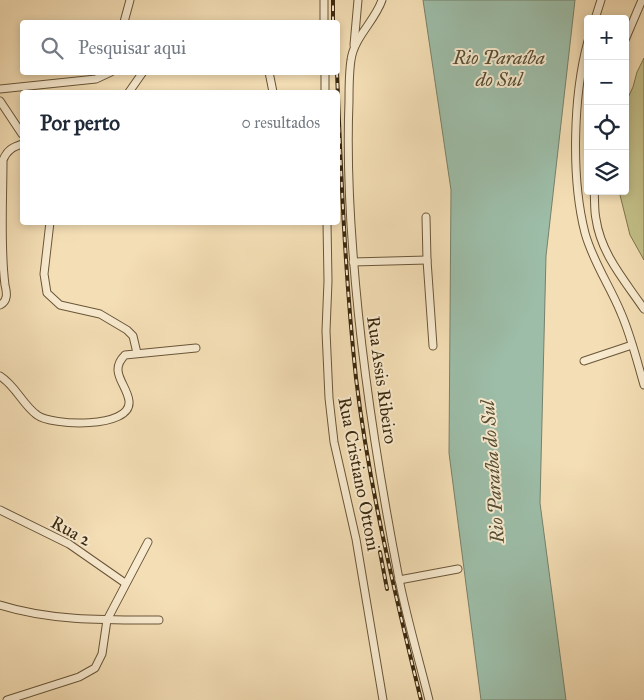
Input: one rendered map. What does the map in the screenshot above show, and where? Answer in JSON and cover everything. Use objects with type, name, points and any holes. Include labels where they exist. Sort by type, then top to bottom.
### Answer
[{"type":"street","points":[[125,20],[130,0]]},
{"type":"street","points":[[324,0],[324,20]]},
{"type":"street","points":[[354,50],[358,0]]},
{"type":"street","points":[[354,50],[379,9],[382,0]]},
{"type":"street","points":[[596,15],[602,0]]},
{"type":"street","points":[[629,31],[642,0]]},
{"type":"street","name":"Rua Assis Ribeiro","points":[[354,50],[351,58],[348,129],[349,209],[367,387],[399,580],[429,700]]},
{"type":"street","points":[[584,54],[580,68],[576,169],[585,232],[594,258],[622,314],[644,385]]},
{"type":"street","points":[[0,89],[96,79],[105,75]]},
{"type":"street","points":[[130,90],[141,75]]},
{"type":"street","points":[[270,75],[273,90]]},
{"type":"street","points":[[325,75],[325,90]]},
{"type":"street","points":[[0,101],[20,131]]},
{"type":"street","points":[[0,305],[4,303],[6,298],[3,263],[4,160],[8,151],[20,145]]},
{"type":"street","points":[[594,195],[596,219],[601,239],[612,262],[644,309]]},
{"type":"street","points":[[426,217],[433,346]]},
{"type":"street","points":[[50,225],[44,274],[47,293],[60,305],[100,314],[127,330],[133,336],[137,353]]},
{"type":"street","name":"Rua Cristiano Ottoni","points":[[327,225],[326,331],[329,398],[334,442],[356,540],[383,700]]},
{"type":"street","points":[[353,262],[427,260]]},
{"type":"street","points":[[584,361],[632,345]]},
{"type":"street","points":[[0,376],[16,389],[37,415],[42,418],[74,422],[106,421],[119,417],[127,411],[129,402],[118,371],[122,358],[125,355],[196,348]]},
{"type":"street","name":"Rua 2","points":[[0,510],[69,544],[125,583]]},
{"type":"street","points":[[7,700],[79,677],[95,668],[102,654],[107,620],[148,542]]},
{"type":"street","points":[[399,580],[458,569]]},
{"type":"street","points":[[0,605],[46,615],[107,620],[159,620]]},
{"type":"shaded area","points":[[644,58],[644,260],[630,235],[620,195],[629,195],[629,96]]},
{"type":"water","name":"Rio Paraíba do Sul","points":[[423,0],[575,0],[546,256],[540,503],[566,700],[481,700],[449,453],[451,190]]},
{"type":"railway","points":[[333,0],[333,20]]},
{"type":"railway","points":[[337,75],[338,90]]},
{"type":"railway","points":[[340,141],[346,263],[361,419],[375,500],[392,580],[421,700]]},
{"type":"railway","points":[[380,552],[387,589]]}]
